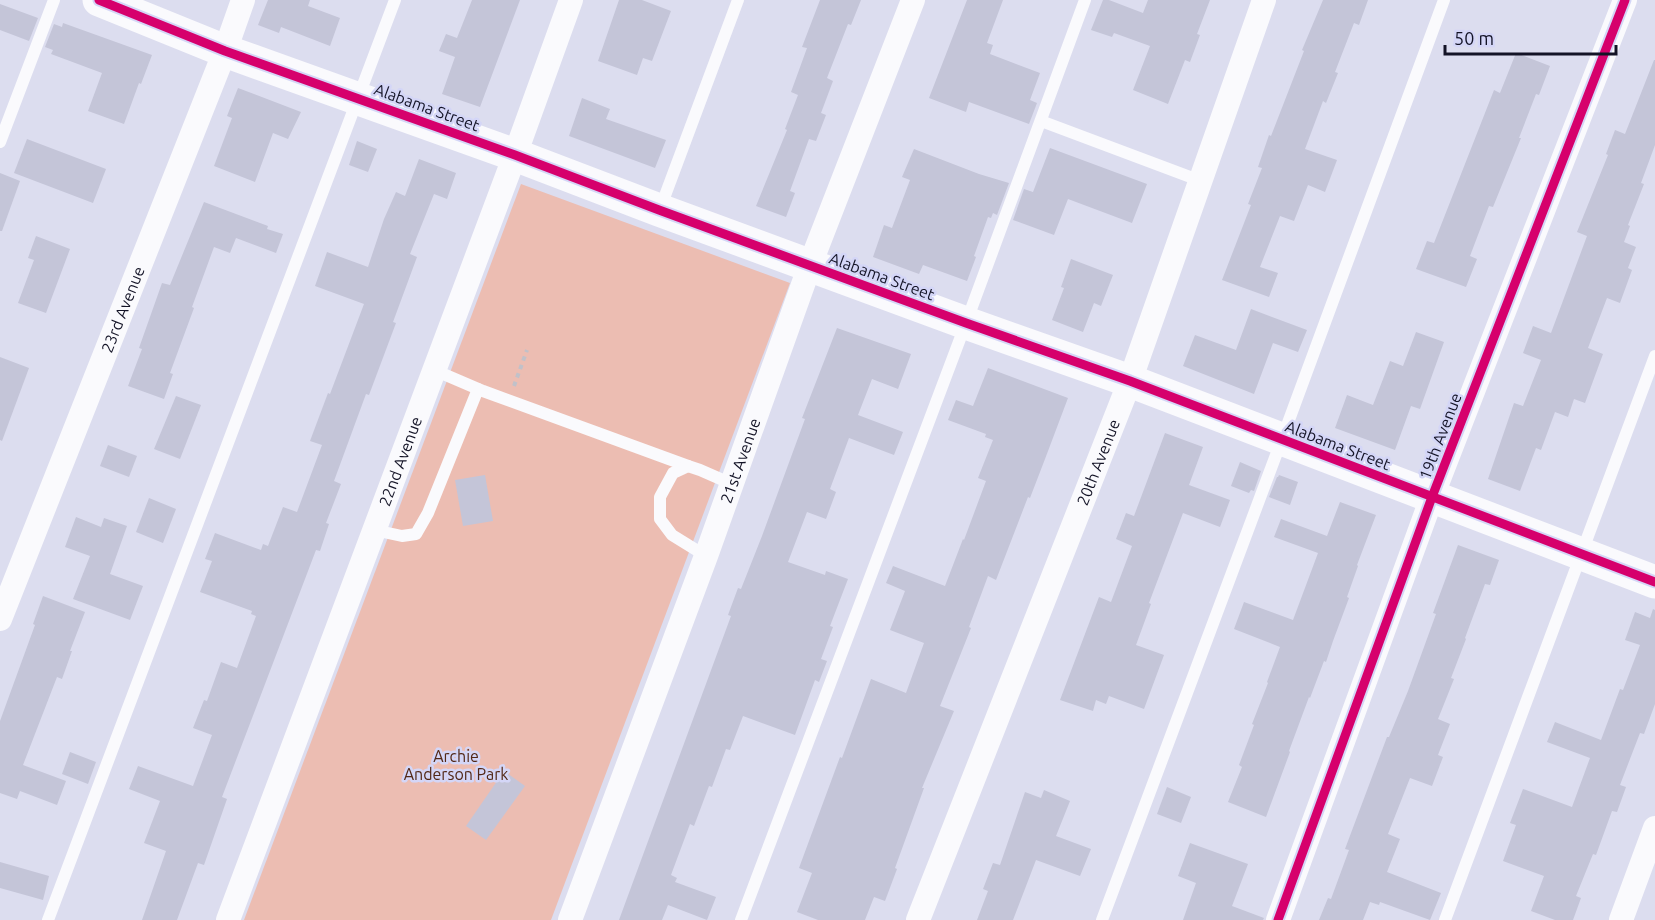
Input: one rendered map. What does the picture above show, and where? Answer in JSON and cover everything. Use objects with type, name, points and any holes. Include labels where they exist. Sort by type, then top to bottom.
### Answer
[{"type":"street","name":"Alabama Street","points":[[99,0],[225,51],[515,154],[810,266],[1130,381],[1655,582]]},
{"type":"street","name":"23rd Avenue","points":[[0,619],[225,51],[243,0]]},
{"type":"street","name":"22nd Avenue","points":[[228,920],[571,0]]},
{"type":"street","name":"21st Avenue","points":[[570,920],[706,556],[810,266],[913,0]]},
{"type":"street","name":"20th Avenue","points":[[918,920],[1130,381],[1264,0]]},
{"type":"street","name":"19th Avenue","points":[[1278,920],[1432,497],[1625,0]]},
{"type":"street","points":[[1620,920],[1655,828]]},
{"type":"lane","points":[[0,142],[54,0]]},
{"type":"lane","points":[[48,920],[395,0]]},
{"type":"lane","points":[[659,210],[738,0]]},
{"type":"lane","points":[[741,920],[1085,0]]},
{"type":"lane","points":[[1102,920],[1444,0]]},
{"type":"lane","points":[[1041,121],[1201,181]]},
{"type":"lane","points":[[1445,920],[1655,356]]},
{"type":"lane","points":[[434,370],[478,389],[700,470],[732,484]]},
{"type":"lane","points":[[374,530],[402,536],[416,534],[428,513],[478,389]]},
{"type":"lane","points":[[688,466],[673,473],[660,497],[660,519],[672,536],[706,556]]},
{"type":"path","points":[[509,400],[527,350]]},
{"type":"green space","name":"Archie Anderson Park","points":[[521,184],[790,283],[551,920],[244,920]]},
{"type":"building","points":[[268,0],[310,0],[308,6],[340,18],[330,46],[281,27],[279,33],[258,25]]},
{"type":"building","points":[[472,0],[520,0],[480,107],[442,94],[455,57],[439,51],[446,34],[457,38]]},
{"type":"building","points":[[619,0],[642,0],[671,11],[652,61],[643,58],[637,75],[598,61]]},
{"type":"building","points":[[820,0],[861,0],[851,25],[848,24],[827,78],[833,81],[821,113],[826,115],[816,141],[809,139],[790,191],[795,193],[786,217],[756,206],[787,130],[785,129],[798,95],[791,92],[807,48],[802,47]]},
{"type":"building","points":[[967,0],[1003,0],[987,43],[993,45],[990,54],[1040,73],[1030,100],[1037,103],[1029,124],[969,102],[966,112],[929,98]]},
{"type":"building","points":[[1103,0],[1109,0],[1143,13],[1148,0],[1210,0],[1197,34],[1200,35],[1190,62],[1185,60],[1168,104],[1133,90],[1150,46],[1114,33],[1112,37],[1091,30]]},
{"type":"building","points":[[1323,0],[1368,0],[1359,25],[1354,23],[1335,72],[1338,73],[1326,103],[1323,101],[1305,149],[1337,160],[1325,192],[1308,185],[1294,221],[1280,216],[1260,267],[1278,273],[1269,297],[1222,280],[1251,205],[1248,204],[1262,168],[1258,167],[1269,135],[1271,136]]},
{"type":"building","points":[[0,4],[38,18],[29,41],[0,30]]},
{"type":"building","points":[[63,23],[152,55],[124,124],[88,111],[102,73],[51,54],[53,50],[45,47],[54,24],[62,27]]},
{"type":"building","points":[[1516,53],[1550,66],[1539,95],[1536,94],[1493,207],[1489,206],[1470,256],[1477,259],[1466,287],[1416,269],[1427,241],[1434,243],[1494,90],[1500,93]]},
{"type":"building","points":[[1654,60],[1655,145],[1624,242],[1636,247],[1628,268],[1632,270],[1620,303],[1607,298],[1588,348],[1603,354],[1585,403],[1574,399],[1568,417],[1555,412],[1541,450],[1536,448],[1520,491],[1488,479],[1514,403],[1523,406],[1541,360],[1523,353],[1533,326],[1551,333],[1587,236],[1577,232],[1608,155],[1606,154],[1615,130],[1625,134]]},
{"type":"building","points":[[238,88],[301,112],[288,139],[273,133],[255,182],[214,166],[232,118],[227,116]]},
{"type":"building","points":[[582,98],[610,109],[606,119],[666,140],[655,168],[569,136]]},
{"type":"building","points":[[27,139],[106,169],[93,203],[14,173]]},
{"type":"building","points":[[357,141],[377,149],[368,172],[349,165]]},
{"type":"building","points":[[1050,148],[1147,184],[1132,223],[1068,199],[1054,235],[1013,220],[1024,189],[1033,192]]},
{"type":"building","points":[[914,149],[1009,183],[997,215],[993,213],[991,218],[988,217],[967,281],[923,265],[919,274],[873,257],[884,225],[892,228],[910,180],[902,177]]},
{"type":"building","points":[[419,159],[456,173],[447,199],[434,194],[410,254],[417,257],[393,322],[396,323],[369,395],[366,394],[334,481],[341,484],[326,523],[329,524],[320,551],[316,550],[222,797],[227,799],[204,865],[198,863],[177,920],[142,920],[166,851],[144,843],[160,801],[129,789],[138,766],[193,786],[212,735],[193,728],[204,700],[207,701],[221,662],[237,668],[256,616],[251,614],[252,611],[200,592],[212,561],[205,559],[215,533],[261,550],[263,544],[268,546],[283,507],[297,512],[322,445],[310,441],[364,304],[315,286],[327,252],[368,267],[396,192],[405,196]]},
{"type":"building","points":[[0,173],[20,181],[2,231],[0,231]]},
{"type":"building","points":[[204,202],[283,234],[276,253],[236,238],[230,253],[214,247],[170,373],[173,374],[164,399],[128,386],[162,283],[170,285]]},
{"type":"building","points":[[36,236],[70,249],[46,313],[18,303],[34,260],[28,258]]},
{"type":"building","points":[[1071,259],[1113,275],[1101,306],[1094,303],[1083,332],[1052,320],[1064,288],[1061,287]]},
{"type":"building","points":[[1251,309],[1307,330],[1298,352],[1273,343],[1254,394],[1183,366],[1195,335],[1236,350]]},
{"type":"building","points":[[837,328],[911,354],[898,389],[872,379],[858,415],[903,432],[894,455],[849,438],[830,489],[836,492],[826,519],[807,512],[788,562],[825,575],[826,571],[848,579],[830,626],[833,627],[821,659],[827,661],[819,682],[815,680],[795,735],[743,716],[730,750],[726,749],[712,787],[709,786],[694,826],[690,824],[671,875],[677,878],[675,882],[716,897],[707,920],[668,905],[662,920],[619,920],[731,616],[728,615],[762,536],[805,419],[802,418]]},
{"type":"building","points":[[1416,332],[1444,342],[1420,409],[1411,406],[1395,450],[1335,428],[1347,395],[1373,405],[1390,361],[1403,366]]},
{"type":"building","points":[[0,357],[29,368],[2,441],[0,440]]},
{"type":"building","points":[[988,368],[1068,398],[996,580],[988,576],[969,627],[971,628],[940,706],[954,711],[922,788],[924,788],[885,901],[874,897],[865,920],[818,920],[797,912],[812,873],[799,868],[840,757],[842,758],[871,679],[906,693],[924,643],[890,630],[905,591],[886,583],[893,566],[945,586],[986,481],[978,478],[993,440],[985,437],[986,434],[948,420],[956,400],[973,406]]},
{"type":"building","points":[[176,396],[201,405],[180,459],[154,449]]},
{"type":"building","points":[[1165,433],[1203,447],[1189,485],[1230,500],[1220,527],[1183,513],[1149,603],[1151,604],[1136,645],[1164,655],[1144,709],[1109,696],[1106,704],[1096,700],[1093,711],[1060,700],[1099,597],[1111,602],[1132,546],[1116,539],[1126,513],[1134,516]]},
{"type":"building","points":[[108,445],[137,456],[129,477],[100,466]]},
{"type":"building","points":[[1240,462],[1261,471],[1254,491],[1251,490],[1249,493],[1231,486]]},
{"type":"building","points":[[485,475],[493,521],[463,526],[455,480]]},
{"type":"building","points":[[1279,475],[1298,482],[1290,505],[1269,497]]},
{"type":"building","points":[[149,498],[176,509],[163,543],[136,532]]},
{"type":"building","points":[[1340,502],[1376,515],[1357,565],[1347,597],[1349,598],[1326,662],[1324,661],[1309,697],[1266,817],[1228,802],[1242,767],[1239,765],[1280,647],[1234,629],[1244,602],[1293,620],[1318,553],[1274,537],[1281,519],[1327,536]]},
{"type":"building","points":[[76,517],[101,527],[104,518],[127,526],[110,574],[143,586],[130,620],[73,599],[90,556],[65,547]]},
{"type":"building","points":[[1458,545],[1499,560],[1490,585],[1485,584],[1451,678],[1454,679],[1438,719],[1450,724],[1438,755],[1443,757],[1432,786],[1410,778],[1388,834],[1400,839],[1387,872],[1441,893],[1430,920],[1380,902],[1379,905],[1370,902],[1363,920],[1319,920],[1328,898],[1331,899],[1349,850],[1345,849],[1387,737],[1389,737],[1408,691]]},
{"type":"building","points":[[43,596],[85,612],[62,679],[57,677],[23,765],[66,781],[57,805],[20,791],[17,799],[0,793],[0,721],[35,625],[33,624]]},
{"type":"building","points":[[1653,609],[1655,610],[1655,704],[1644,734],[1640,733],[1620,785],[1626,787],[1617,812],[1612,811],[1596,855],[1593,854],[1576,896],[1581,898],[1573,920],[1555,920],[1531,911],[1544,876],[1503,861],[1516,825],[1510,823],[1523,789],[1572,807],[1590,758],[1547,742],[1555,722],[1601,740],[1640,645],[1625,640],[1635,612],[1650,618]]},
{"type":"building","points":[[70,752],[96,762],[88,784],[62,774]]},
{"type":"building","points":[[504,771],[525,786],[486,840],[466,826]]},
{"type":"building","points":[[1167,787],[1191,797],[1181,823],[1157,814]]},
{"type":"building","points":[[1044,790],[1070,801],[1056,836],[1091,849],[1080,876],[1036,860],[1013,920],[977,920],[988,891],[983,889],[993,863],[1000,865],[1025,792],[1041,798]]},
{"type":"building","points":[[1190,843],[1248,864],[1232,906],[1264,918],[1263,920],[1183,920],[1196,883],[1178,876]]},
{"type":"building","points":[[0,862],[49,876],[43,900],[0,888]]},
{"type":"cycle path","points":[[99,0],[225,51],[1130,381],[1655,582]]},
{"type":"cycle path","points":[[1278,920],[1432,497],[1625,0]]}]
